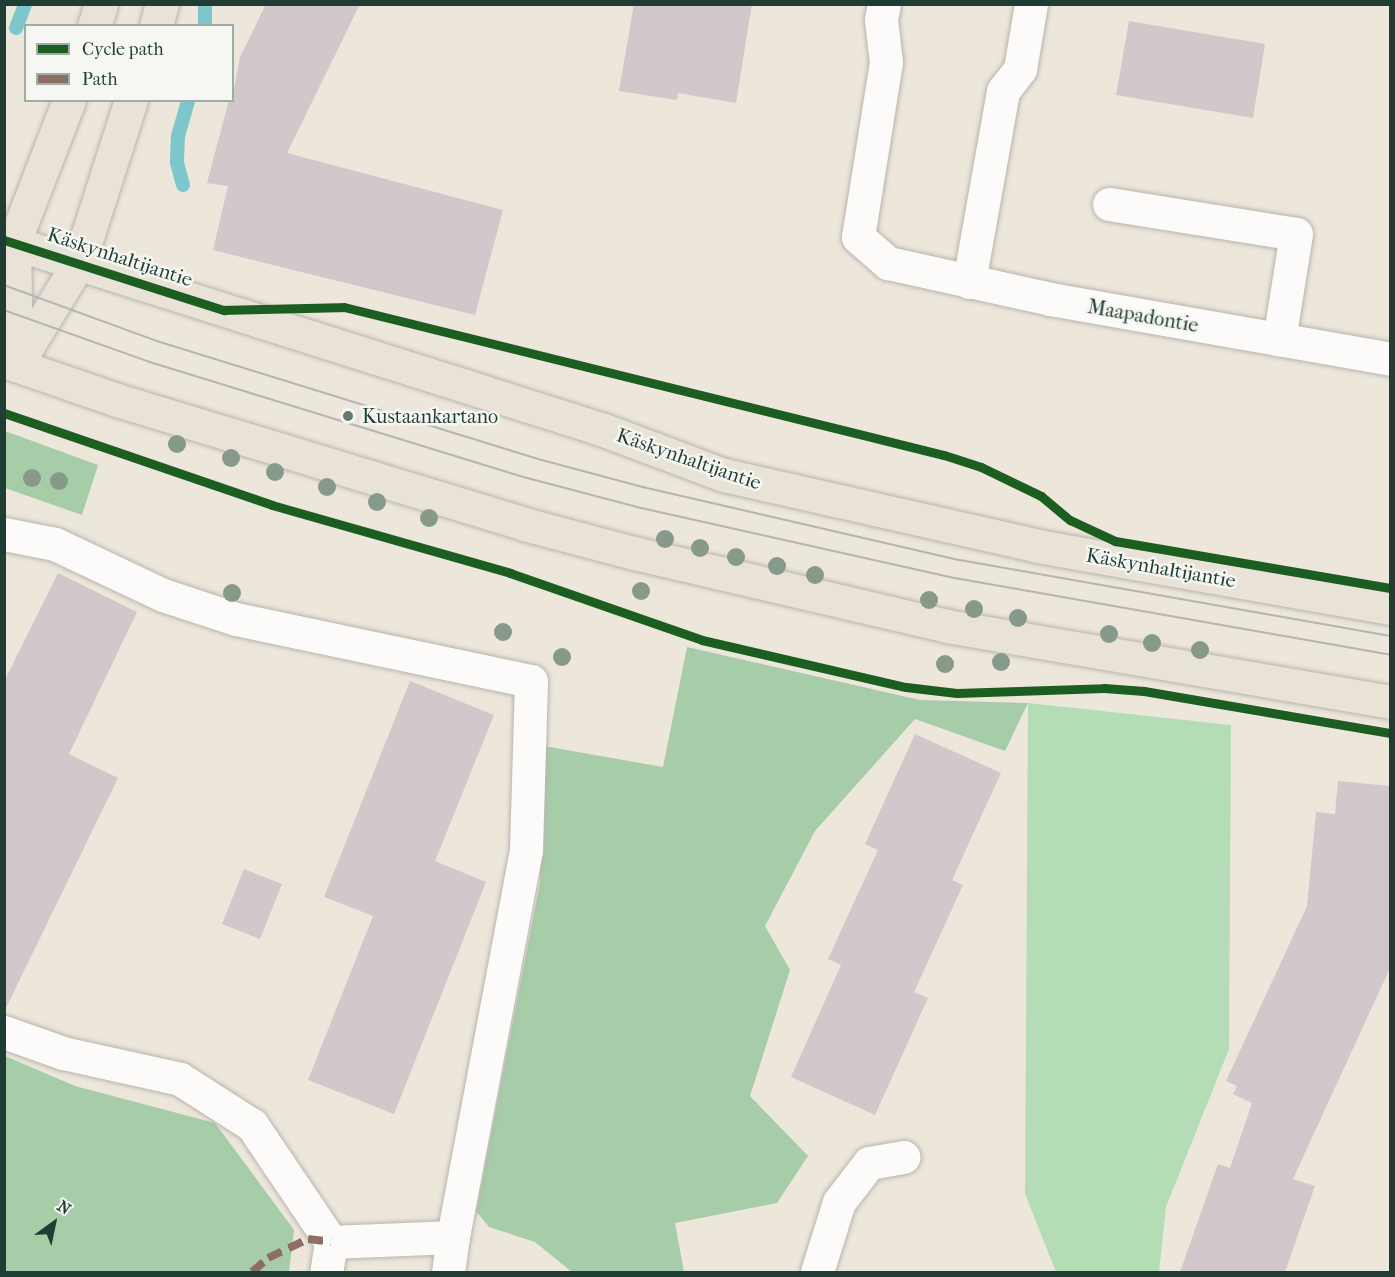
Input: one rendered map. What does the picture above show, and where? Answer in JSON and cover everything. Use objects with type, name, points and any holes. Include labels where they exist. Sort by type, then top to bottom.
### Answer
[{"type":"main road","points":[[95,24],[101,4]]},
{"type":"main road","points":[[157,24],[162,4]]},
{"type":"main road","points":[[10,363],[9,241],[68,102]]},
{"type":"main road","points":[[10,363],[79,262],[130,102]]},
{"type":"main road","name":"Käskynhaltijantie","points":[[9,241],[604,430],[724,475],[1038,546],[1390,608]]},
{"type":"main road","points":[[10,363],[117,400],[524,524],[634,553],[946,626],[1390,702]]},
{"type":"street","name":"Maapadontie","points":[[884,4],[881,20],[886,62],[858,237],[897,268],[1390,359]]},
{"type":"street","points":[[969,282],[1003,91],[1020,69],[1031,4]]},
{"type":"street","points":[[1109,204],[1296,234],[1279,340]]},
{"type":"street","points":[[4,534],[55,544],[163,596],[237,619],[531,681],[525,850],[448,1272]]},
{"type":"street","points":[[4,1032],[63,1053],[180,1079],[252,1125],[328,1257],[453,1237]]},
{"type":"street","points":[[817,1272],[839,1202],[868,1163],[903,1157]]},
{"type":"green space","points":[[5,431],[98,465],[82,515],[5,488]]},
{"type":"green space","points":[[687,647],[920,700],[1028,703],[1005,751],[915,719],[815,831],[765,926],[790,970],[750,1096],[808,1156],[777,1203],[675,1223],[684,1272],[572,1272],[535,1242],[489,1227],[476,1211],[540,883],[544,746],[663,767]]},
{"type":"green space","points":[[1028,703],[1231,725],[1229,1049],[1166,1207],[1159,1272],[1056,1272],[1025,1194]]},
{"type":"green space","points":[[5,1056],[75,1086],[215,1123],[294,1230],[289,1272],[5,1272]]},
{"type":"building","points":[[266,4],[360,4],[287,153],[503,210],[475,315],[213,250],[228,186],[207,183],[228,102],[234,102],[240,57]]},
{"type":"building","points":[[634,4],[752,4],[736,103],[678,93],[677,100],[619,91]]},
{"type":"building","points":[[1129,21],[1265,44],[1253,118],[1116,95]]},
{"type":"building","points":[[58,573],[137,612],[69,754],[118,778],[4,1012],[4,682]]},
{"type":"building","points":[[410,681],[494,715],[435,861],[486,882],[394,1114],[308,1080],[373,916],[324,897]]},
{"type":"building","points":[[915,734],[1001,773],[952,880],[963,885],[914,992],[928,998],[875,1115],[791,1077],[841,965],[828,959],[878,850],[865,844]]},
{"type":"building","points":[[1338,781],[1390,786],[1390,968],[1293,1179],[1315,1186],[1285,1272],[1180,1272],[1218,1164],[1230,1168],[1252,1103],[1233,1094],[1237,1086],[1226,1081],[1307,906],[1316,812],[1335,814]]},
{"type":"building","points":[[244,869],[282,884],[260,939],[222,924]]},
{"type":"waterway","points":[[16,28],[25,4]]},
{"type":"waterway","points":[[205,4],[205,24]]},
{"type":"waterway","points":[[183,185],[177,162],[178,136],[187,102]]},
{"type":"tram line","points":[[4,285],[157,341],[542,460],[643,487],[960,560],[1390,636]]},
{"type":"tram line","points":[[4,310],[150,362],[520,476],[637,507],[955,578],[1390,655]]},
{"type":"marked path","points":[[252,1272],[268,1258],[308,1239],[331,1242]]},
{"type":"cycle path","points":[[4,240],[224,310],[344,307],[944,455],[981,467],[1041,496],[1070,520],[1115,541],[1390,588]]},
{"type":"cycle path","points":[[4,413],[272,505],[510,573],[702,640],[906,687],[957,693],[1104,688],[1144,691],[1390,733]]},
{"type":"place","name":"Kustaankartano","points":[[348,416]]}]
